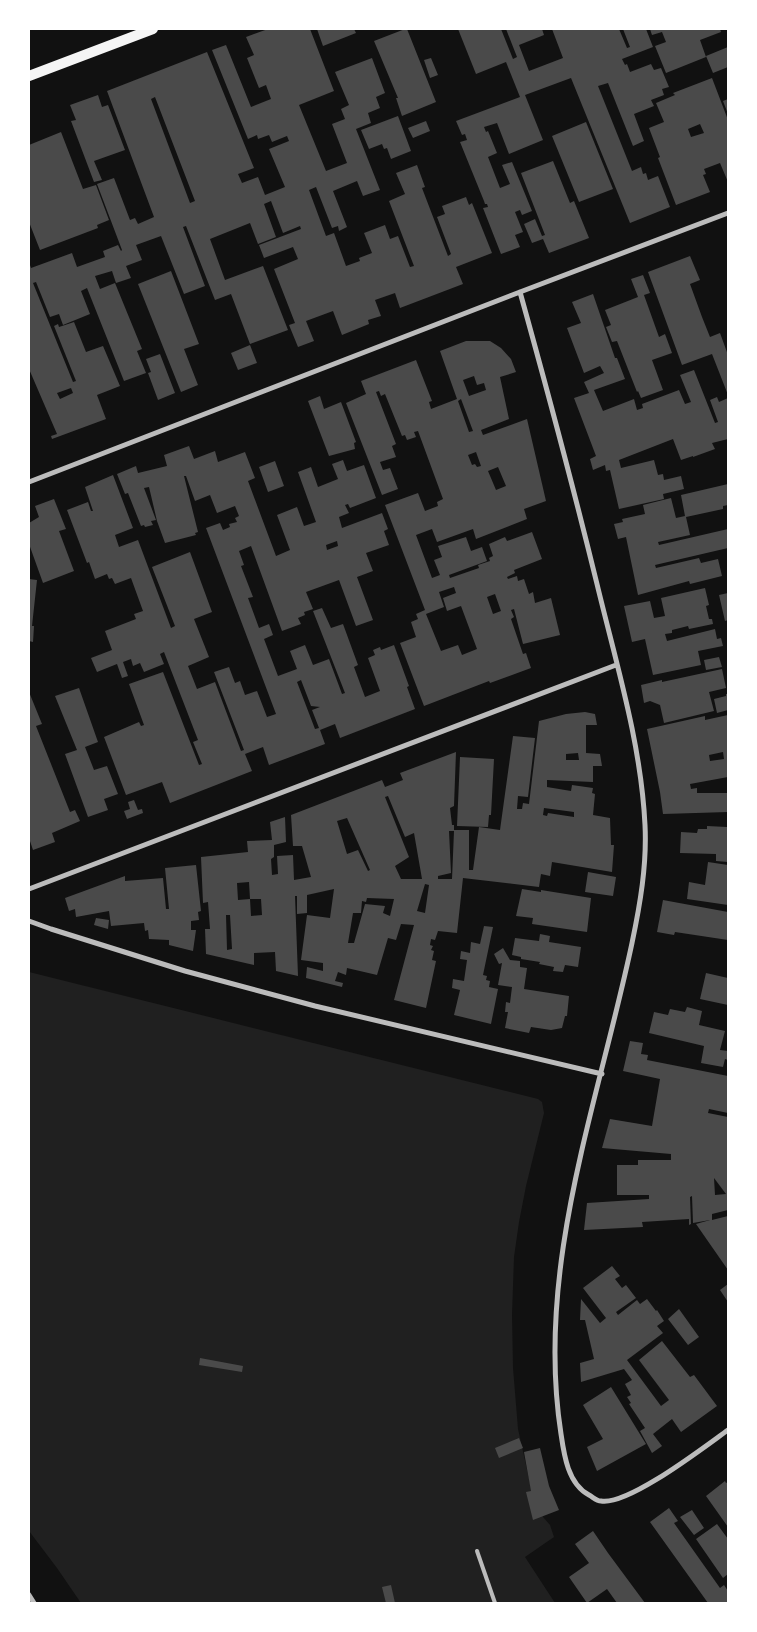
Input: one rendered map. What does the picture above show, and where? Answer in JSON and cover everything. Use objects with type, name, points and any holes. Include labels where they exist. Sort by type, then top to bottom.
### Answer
[{"type":"main road","points":[[29,76],[153,29]]},
{"type":"street","points":[[29,482],[728,213]]},
{"type":"street","points":[[520,292],[555,418],[616,665],[637,756],[645,827],[641,898],[624,982],[585,1140],[562,1248],[555,1324],[556,1404],[565,1461],[579,1490],[601,1502],[623,1498],[663,1475],[728,1430]]},
{"type":"street","points":[[29,889],[616,665]]},
{"type":"street","points":[[29,920],[51,929],[185,971],[315,1006],[602,1074]]},
{"type":"street","points":[[29,1595],[34,1603]]},
{"type":"lane","points":[[477,1551],[495,1603]]},
{"type":"shaded area","points":[[29,972],[538,1099],[542,1102],[544,1113],[526,1186],[514,1257],[513,1368],[518,1429],[532,1492],[543,1517],[550,1525],[554,1537],[525,1557],[555,1603],[81,1603],[29,1531]]},
{"type":"building","points":[[268,29],[310,29],[334,91],[299,105],[326,171],[347,163],[332,124],[345,119],[341,109],[349,105],[335,72],[372,58],[385,93],[376,97],[380,108],[368,113],[371,123],[356,129],[380,190],[363,196],[357,181],[333,191],[347,227],[339,231],[338,226],[332,228],[316,187],[309,190],[326,236],[334,233],[346,266],[360,261],[359,258],[372,253],[364,233],[385,225],[390,239],[398,236],[410,267],[414,266],[389,201],[405,194],[396,173],[417,165],[425,187],[422,188],[448,256],[451,254],[437,217],[445,214],[442,206],[466,197],[469,205],[472,203],[492,253],[456,267],[463,284],[400,308],[395,293],[375,300],[381,316],[368,320],[369,324],[342,335],[333,311],[306,321],[314,341],[298,347],[289,325],[295,323],[274,269],[298,259],[293,247],[264,258],[259,245],[301,229],[300,226],[283,233],[271,201],[264,204],[276,237],[258,244],[250,223],[210,239],[225,280],[263,266],[288,330],[250,344],[231,294],[215,300],[186,226],[183,227],[205,286],[184,294],[161,236],[136,245],[142,260],[126,266],[131,278],[116,283],[112,271],[95,276],[100,289],[115,283],[142,349],[137,351],[146,373],[124,381],[87,288],[81,291],[90,314],[63,325],[59,314],[50,317],[36,282],[33,283],[73,382],[76,381],[54,326],[58,324],[59,327],[74,322],[86,352],[103,346],[120,386],[97,395],[106,419],[52,439],[51,436],[57,434],[29,369],[29,262],[31,268],[72,253],[77,267],[105,257],[103,251],[118,245],[122,250],[97,184],[114,178],[130,220],[135,218],[138,224],[154,217],[107,91],[207,52],[254,168],[238,174],[242,183],[258,177],[265,195],[285,187],[269,149],[289,141],[287,136],[272,142],[269,135],[258,139],[257,135],[248,139],[212,50],[226,45],[251,107],[271,99],[266,85],[259,88],[247,58],[254,55],[246,37]],"holes":[[[155,97],[195,201],[190,203],[151,99]],[[71,388],[73,393],[60,399],[57,393]]]},
{"type":"building","points":[[317,29],[354,29],[356,33],[323,46]]},
{"type":"building","points":[[407,29],[436,102],[402,116],[396,98],[398,98],[374,41]]},
{"type":"building","points":[[458,29],[501,29],[513,59],[517,57],[506,29],[542,29],[544,35],[519,45],[529,71],[563,58],[552,29],[619,29],[627,48],[630,47],[623,29],[646,29],[653,47],[622,59],[625,65],[627,64],[630,72],[651,64],[654,70],[661,68],[669,87],[662,89],[664,95],[651,100],[654,106],[634,114],[644,141],[633,146],[608,83],[598,86],[632,171],[641,167],[643,174],[646,173],[648,180],[658,176],[670,207],[630,223],[571,78],[525,95],[543,140],[509,154],[497,123],[484,127],[486,132],[488,131],[497,153],[488,157],[500,188],[510,184],[502,165],[512,162],[532,211],[522,215],[520,210],[515,212],[523,232],[515,235],[520,247],[501,254],[483,208],[488,207],[487,204],[485,204],[460,142],[467,140],[465,134],[462,135],[456,121],[520,97],[506,62],[476,74]]},
{"type":"building","points":[[650,29],[720,29],[721,32],[700,40],[706,57],[666,73],[655,46],[666,42],[662,32],[652,35]]},
{"type":"building","points":[[728,47],[728,67],[713,73],[706,56]]},
{"type":"building","points":[[431,58],[438,75],[430,78],[424,60]]},
{"type":"building","points":[[712,78],[728,120],[728,182],[720,163],[704,169],[706,174],[703,175],[710,192],[676,205],[649,128],[664,122],[656,103],[675,95],[673,93]],"holes":[[[700,124],[704,133],[691,137],[688,129]]]},
{"type":"building","points":[[98,95],[102,107],[108,105],[125,150],[94,161],[102,180],[94,182],[71,121],[76,120],[70,105]]},
{"type":"building","points":[[728,99],[728,114],[723,101]]},
{"type":"building","points":[[398,116],[411,151],[391,159],[387,148],[384,149],[382,144],[369,149],[361,130]]},
{"type":"building","points":[[426,121],[430,131],[413,138],[408,128]]},
{"type":"building","points":[[586,122],[613,189],[579,202],[552,136]]},
{"type":"building","points":[[61,132],[83,189],[96,185],[109,220],[97,225],[98,228],[40,250],[29,222],[29,145]]},
{"type":"building","points":[[553,161],[570,203],[574,201],[589,238],[549,253],[543,239],[532,243],[524,224],[535,219],[542,236],[545,235],[521,173]]},
{"type":"building","points":[[690,256],[700,280],[690,284],[702,317],[710,337],[720,333],[728,355],[728,395],[712,354],[682,365],[648,272]]},
{"type":"building","points":[[171,271],[199,344],[184,349],[198,385],[181,392],[138,284]]},
{"type":"building","points":[[643,275],[650,293],[644,295],[659,337],[665,334],[672,353],[652,360],[663,390],[641,398],[617,341],[612,342],[606,327],[611,325],[605,310],[638,297],[631,279]]},
{"type":"building","points":[[593,294],[615,358],[617,358],[625,379],[594,390],[603,411],[634,399],[637,410],[643,408],[642,404],[679,390],[685,404],[691,402],[680,375],[694,370],[715,423],[718,422],[710,400],[717,397],[719,402],[728,398],[728,439],[712,443],[715,449],[681,460],[673,439],[619,460],[621,468],[654,460],[658,475],[663,474],[664,480],[681,476],[684,489],[663,494],[664,499],[619,509],[610,470],[606,471],[605,465],[593,470],[590,459],[596,456],[574,398],[589,393],[584,382],[604,373],[600,366],[584,373],[567,328],[581,323],[572,302]]},
{"type":"building","points":[[466,341],[490,341],[501,348],[511,359],[516,372],[500,377],[509,419],[481,430],[483,435],[527,419],[546,501],[524,509],[527,519],[476,539],[473,529],[437,542],[432,529],[416,535],[432,578],[440,575],[434,560],[442,557],[438,546],[466,537],[471,551],[482,547],[487,561],[449,575],[450,578],[479,568],[478,565],[490,561],[489,558],[493,556],[489,544],[505,537],[507,541],[532,532],[542,559],[514,570],[515,573],[507,577],[508,579],[517,576],[518,581],[524,579],[529,594],[533,592],[535,603],[551,598],[560,635],[523,644],[514,609],[511,610],[514,617],[511,619],[523,654],[526,653],[531,668],[490,683],[489,681],[424,706],[400,643],[416,637],[411,622],[418,619],[416,614],[425,610],[385,505],[418,493],[425,511],[438,506],[437,502],[443,499],[418,431],[414,432],[416,437],[407,440],[405,435],[402,436],[385,394],[381,396],[379,391],[376,392],[396,444],[392,446],[396,457],[380,462],[383,470],[390,468],[398,489],[382,495],[346,403],[366,394],[361,381],[416,360],[432,401],[429,402],[431,409],[457,399],[440,351]],"holes":[[[474,376],[477,385],[484,383],[486,390],[469,396],[463,380]],[[461,399],[473,431],[469,432],[458,401]],[[476,452],[481,466],[472,465],[468,455]],[[498,467],[506,486],[496,490],[488,471]],[[454,587],[456,593],[443,598],[447,611],[461,606],[477,649],[462,655],[458,645],[441,651],[426,614],[444,607],[439,592]],[[495,594],[501,611],[493,614],[487,597]]]},
{"type":"building","points":[[250,345],[257,363],[238,370],[231,353]]},
{"type":"building","points":[[160,354],[175,393],[158,400],[148,373],[151,372],[146,359]]},
{"type":"building","points":[[320,396],[324,409],[341,402],[356,442],[354,443],[355,449],[329,456],[308,401]]},
{"type":"building","points":[[189,446],[194,459],[215,451],[218,462],[245,452],[255,478],[248,481],[276,556],[290,550],[277,515],[297,507],[304,526],[316,522],[298,472],[311,467],[318,487],[338,479],[332,464],[343,460],[347,471],[364,465],[376,498],[350,508],[348,504],[345,505],[349,513],[339,517],[342,528],[382,513],[388,529],[384,531],[389,545],[366,553],[373,571],[357,577],[373,620],[356,626],[339,580],[306,592],[313,609],[304,612],[305,615],[298,618],[301,624],[282,631],[251,546],[239,551],[244,565],[241,566],[253,597],[248,598],[259,628],[269,624],[273,635],[264,639],[278,676],[297,669],[290,651],[305,645],[313,665],[329,659],[342,694],[345,693],[313,611],[322,608],[331,628],[343,624],[358,665],[354,667],[365,697],[380,691],[368,658],[375,655],[373,650],[380,647],[381,650],[394,645],[415,709],[340,738],[335,724],[320,730],[325,744],[269,765],[263,747],[245,754],[252,771],[170,803],[162,782],[126,795],[104,737],[139,722],[141,726],[144,725],[129,684],[163,672],[199,765],[202,764],[193,742],[198,740],[164,652],[160,654],[164,664],[144,672],[140,663],[133,666],[131,659],[123,662],[128,676],[122,678],[117,664],[97,672],[91,658],[112,650],[105,631],[136,619],[134,614],[143,611],[131,578],[115,584],[112,578],[109,579],[107,574],[95,579],[89,562],[87,563],[67,510],[88,502],[91,511],[93,511],[85,487],[113,475],[133,528],[115,535],[119,547],[138,540],[171,628],[175,626],[152,567],[190,552],[212,612],[194,619],[209,657],[188,666],[197,689],[215,682],[241,751],[244,750],[214,672],[229,667],[235,683],[240,681],[245,695],[257,691],[267,717],[276,714],[206,528],[220,523],[223,530],[230,527],[229,524],[237,522],[235,518],[239,516],[235,506],[217,513],[210,495],[195,501],[186,476],[184,476],[198,532],[195,533],[196,535],[165,543],[157,521],[149,487],[144,488],[156,520],[151,521],[153,525],[141,526],[128,493],[125,494],[117,474],[136,466],[138,473],[167,466],[164,455]],"holes":[[[337,541],[338,546],[327,550],[326,545]],[[301,680],[311,706],[320,707],[312,710],[319,728],[315,729],[297,682]]]},
{"type":"building","points":[[275,461],[284,486],[268,492],[259,467]]},
{"type":"building","points":[[728,484],[728,505],[723,506],[723,509],[686,517],[690,535],[658,542],[659,545],[728,529],[728,548],[655,565],[656,568],[699,558],[701,563],[718,559],[722,576],[690,584],[689,581],[638,595],[626,537],[618,539],[614,524],[623,522],[622,519],[645,514],[643,505],[671,498],[676,518],[685,516],[681,495]]},
{"type":"building","points":[[54,499],[66,529],[59,531],[74,571],[43,583],[29,544],[29,523],[39,517],[35,506]]},
{"type":"building","points":[[29,579],[37,580],[32,626],[34,626],[33,642],[29,641]]},
{"type":"building","points":[[705,588],[709,605],[706,606],[709,619],[712,619],[713,624],[689,629],[688,626],[672,630],[672,633],[665,634],[667,641],[715,629],[717,639],[721,638],[723,646],[698,651],[701,665],[653,675],[645,639],[632,642],[624,606],[650,601],[654,618],[665,616],[661,598]]},
{"type":"building","points":[[728,593],[728,620],[725,621],[719,595]]},
{"type":"building","points":[[719,657],[722,667],[706,670],[704,660]]},
{"type":"building","points":[[722,669],[726,688],[709,692],[714,711],[664,723],[660,705],[650,701],[644,703],[641,685]]},
{"type":"building","points":[[79,688],[98,742],[85,747],[94,770],[107,766],[118,794],[104,799],[108,810],[88,817],[65,754],[77,750],[55,696]]},
{"type":"building","points":[[29,692],[42,724],[36,726],[70,812],[75,810],[80,821],[52,833],[55,842],[33,850],[29,838]]},
{"type":"building","points":[[728,694],[728,710],[717,713],[714,699],[726,696]]},
{"type":"building","points":[[585,712],[595,714],[597,725],[586,725],[586,753],[600,754],[602,766],[593,766],[593,782],[547,780],[547,787],[571,791],[572,785],[593,788],[592,793],[595,794],[593,815],[610,818],[611,845],[614,845],[612,872],[552,862],[550,876],[541,874],[539,887],[463,878],[457,933],[438,931],[435,940],[431,939],[430,945],[433,946],[431,950],[434,951],[432,960],[436,961],[426,1008],[394,1000],[414,925],[401,924],[396,940],[388,938],[377,975],[347,968],[346,975],[338,972],[335,981],[343,983],[342,987],[306,978],[307,967],[323,971],[323,963],[301,960],[307,915],[330,918],[334,889],[307,895],[307,913],[297,914],[297,896],[295,896],[298,976],[276,971],[275,952],[254,953],[254,965],[206,954],[205,929],[210,929],[208,902],[203,903],[201,857],[248,852],[247,841],[272,840],[270,822],[285,817],[286,842],[274,845],[274,857],[271,859],[272,875],[278,874],[277,856],[293,855],[294,880],[311,877],[302,846],[293,846],[291,815],[382,780],[385,787],[403,780],[400,773],[456,752],[454,806],[450,808],[452,825],[454,825],[454,830],[469,830],[469,870],[473,870],[479,827],[500,830],[513,736],[535,738],[528,797],[518,796],[517,809],[522,809],[523,803],[529,804],[539,721],[566,714]],"holes":[[[578,753],[579,760],[566,760],[566,754]],[[388,796],[405,837],[414,833],[422,879],[401,879],[395,866],[409,857],[385,797]],[[544,808],[574,812],[574,817],[548,813],[547,816],[543,815]],[[347,818],[370,870],[368,871],[358,850],[347,854],[337,821]],[[449,831],[454,831],[452,879],[438,879],[438,876],[451,873]],[[249,882],[250,899],[238,900],[237,883]],[[425,884],[429,885],[425,913],[417,911]],[[367,898],[394,899],[390,916],[383,913],[385,906],[365,904],[354,943],[348,943],[353,913],[361,913],[362,901],[366,902]],[[250,899],[261,899],[262,915],[251,916]],[[226,915],[230,915],[232,949],[227,950]]]},
{"type":"building","points":[[728,715],[728,777],[690,784],[691,789],[697,788],[697,793],[728,793],[728,812],[663,814],[647,729],[705,716],[705,720]],"holes":[[[723,752],[724,759],[710,761],[709,755]]]},
{"type":"building","points":[[460,757],[494,759],[491,815],[489,815],[488,827],[457,826]]},
{"type":"building","points":[[134,800],[138,810],[142,809],[143,813],[127,819],[124,811],[130,809],[128,802]]},
{"type":"building","points":[[707,826],[727,827],[728,862],[716,861],[716,854],[680,853],[681,832],[697,833],[698,829],[707,829]]},
{"type":"building","points":[[708,862],[728,865],[728,905],[687,899],[689,882],[705,885]]},
{"type":"building","points":[[196,865],[201,911],[198,912],[199,920],[191,921],[191,930],[196,930],[193,951],[169,945],[169,940],[149,939],[148,930],[145,931],[144,923],[111,926],[109,911],[76,917],[75,909],[69,911],[65,898],[125,876],[125,881],[163,878],[166,909],[169,909],[165,868]]},
{"type":"building","points":[[588,872],[616,877],[613,896],[585,892]]},
{"type":"building","points":[[522,889],[591,898],[587,932],[532,924],[533,918],[516,916]]},
{"type":"building","points":[[663,900],[728,912],[728,940],[675,932],[674,935],[657,932]]},
{"type":"building","points":[[96,918],[109,920],[108,929],[94,925]]},
{"type":"building","points":[[484,926],[493,927],[483,975],[487,976],[486,980],[490,981],[489,987],[498,989],[491,1024],[454,1015],[460,990],[452,988],[453,979],[464,981],[467,960],[460,959],[461,951],[470,953],[471,942],[480,944]]},
{"type":"building","points":[[540,934],[550,936],[549,942],[581,947],[578,967],[565,965],[563,972],[553,971],[554,967],[512,955],[515,938],[539,941]]},
{"type":"building","points":[[503,948],[510,960],[520,961],[520,967],[527,968],[524,989],[569,996],[567,1016],[565,1016],[562,1028],[551,1030],[531,1027],[529,1033],[505,1028],[508,1012],[505,1012],[506,1002],[510,1003],[512,987],[498,985],[502,963],[499,964],[494,954]]},
{"type":"building","points":[[706,973],[728,978],[728,1005],[700,999]]},
{"type":"building","points":[[687,1007],[702,1011],[699,1025],[725,1031],[720,1050],[728,1051],[728,1060],[725,1059],[723,1067],[701,1063],[704,1046],[649,1033],[654,1012],[668,1015],[670,1009],[685,1012]]},
{"type":"building","points":[[630,1041],[643,1043],[641,1054],[648,1055],[647,1060],[728,1076],[728,1113],[709,1109],[708,1113],[728,1117],[728,1210],[712,1214],[712,1220],[728,1216],[728,1270],[696,1224],[710,1220],[693,1223],[692,1196],[690,1197],[691,1224],[689,1225],[689,1219],[642,1222],[643,1227],[584,1230],[587,1203],[649,1199],[649,1195],[617,1195],[617,1165],[638,1165],[638,1160],[671,1160],[671,1154],[602,1148],[610,1119],[652,1126],[660,1079],[623,1071]],"holes":[[[714,1178],[726,1194],[715,1195]]]},
{"type":"building","points":[[612,1266],[620,1276],[615,1279],[622,1288],[626,1285],[636,1298],[616,1312],[618,1315],[637,1300],[640,1304],[647,1299],[664,1321],[657,1326],[663,1333],[627,1360],[661,1406],[669,1400],[639,1360],[662,1341],[690,1377],[694,1375],[717,1406],[681,1432],[672,1419],[653,1434],[662,1446],[652,1453],[640,1431],[645,1428],[629,1404],[631,1403],[627,1397],[631,1395],[625,1384],[632,1380],[624,1369],[581,1382],[580,1363],[594,1359],[585,1320],[580,1320],[581,1299],[600,1323],[606,1318],[583,1288]]},
{"type":"building","points":[[728,1284],[728,1302],[720,1290]]},
{"type":"building","points":[[679,1309],[699,1337],[688,1345],[668,1319]]},
{"type":"building","points":[[200,1358],[243,1366],[242,1372],[199,1365]]},
{"type":"building","points":[[611,1387],[646,1444],[597,1471],[587,1447],[603,1439],[583,1405]]},
{"type":"building","points":[[519,1438],[523,1448],[499,1458],[495,1448]]},
{"type":"building","points":[[540,1448],[549,1486],[559,1510],[533,1520],[526,1492],[531,1491],[524,1452]]},
{"type":"building","points":[[725,1481],[726,1483],[728,1482],[728,1527],[706,1496]]},
{"type":"building","points":[[669,1508],[678,1521],[674,1523],[720,1588],[724,1585],[728,1591],[728,1603],[708,1603],[650,1522]]},
{"type":"building","points":[[692,1510],[704,1528],[694,1535],[680,1517]]},
{"type":"building","points":[[717,1524],[728,1539],[728,1574],[723,1578],[696,1539]]},
{"type":"building","points":[[593,1531],[645,1603],[617,1603],[607,1589],[587,1603],[569,1577],[589,1563],[575,1544]]},
{"type":"building","points":[[391,1585],[395,1603],[386,1603],[382,1587]]}]
